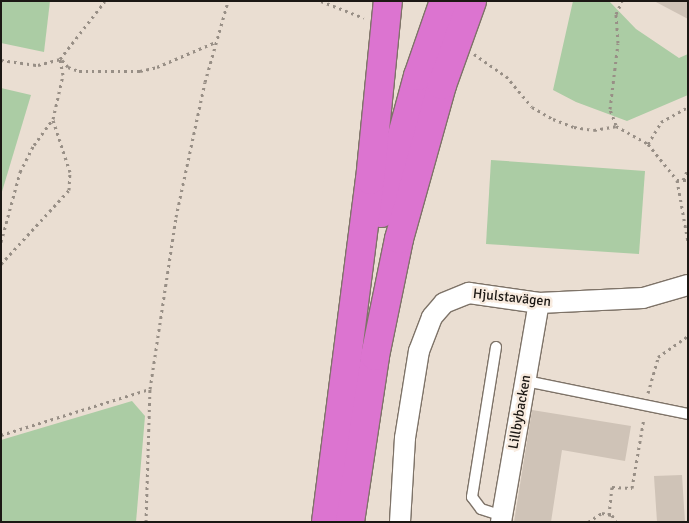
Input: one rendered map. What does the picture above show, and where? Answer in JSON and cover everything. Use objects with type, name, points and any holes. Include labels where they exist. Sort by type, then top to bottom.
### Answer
[{"type":"highway","points":[[349,354],[394,159],[418,76],[444,1]]},
{"type":"highway","points":[[350,522],[375,356],[399,239],[442,86],[472,1]]},
{"type":"highway","points":[[326,522],[349,354],[381,12]]},
{"type":"street","name":"Hjulstavägen","points":[[400,522],[405,438],[412,385],[419,352],[432,317],[444,303],[469,293],[539,303],[643,298],[688,285]]},
{"type":"street","name":"Lillbybacken","points":[[502,519],[539,303]]},
{"type":"lane","points":[[496,347],[472,497],[481,509],[502,519]]},
{"type":"lane","points":[[526,381],[645,407],[688,414]]},
{"type":"path","points":[[1,60],[38,65],[60,58],[104,1]]},
{"type":"path","points":[[146,522],[150,388],[176,217],[216,42],[228,1]]},
{"type":"path","points":[[321,1],[381,12]]},
{"type":"path","points":[[616,126],[610,109],[618,43],[616,14],[622,1]]},
{"type":"path","points":[[60,58],[68,67],[79,71],[140,71],[157,67],[216,42]]},
{"type":"path","points":[[470,52],[492,64],[532,107],[553,119],[574,127],[594,130],[616,126],[648,144],[677,180],[688,242]]},
{"type":"path","points":[[1,242],[20,172],[34,145],[53,120],[63,75],[60,58]]},
{"type":"path","points":[[648,144],[661,122],[688,107]]},
{"type":"path","points":[[1,264],[68,190],[70,172],[53,120]]},
{"type":"path","points":[[683,180],[688,169]]},
{"type":"path","points":[[677,180],[688,180]]},
{"type":"path","points":[[648,393],[658,357],[688,336]]},
{"type":"path","points":[[1,435],[150,388]]},
{"type":"path","points":[[616,522],[609,514],[612,487],[632,488],[645,407]]},
{"type":"path","points":[[588,522],[593,516],[609,514]]},
{"type":"green space","points":[[1,1],[50,1],[44,52],[1,43]]},
{"type":"green space","points":[[573,1],[609,1],[636,29],[679,58],[688,54],[688,95],[627,121],[576,102],[553,90]]},
{"type":"green space","points":[[1,88],[31,95],[1,195]]},
{"type":"green space","points":[[491,160],[645,171],[639,254],[486,244]]},
{"type":"green space","points":[[132,401],[145,416],[136,522],[1,522],[1,440]]},
{"type":"building","points":[[654,1],[688,1],[688,19]]},
{"type":"building","points":[[532,410],[631,426],[625,461],[562,450],[551,522],[514,522]]},
{"type":"building","points":[[682,475],[685,522],[657,522],[654,476]]}]
